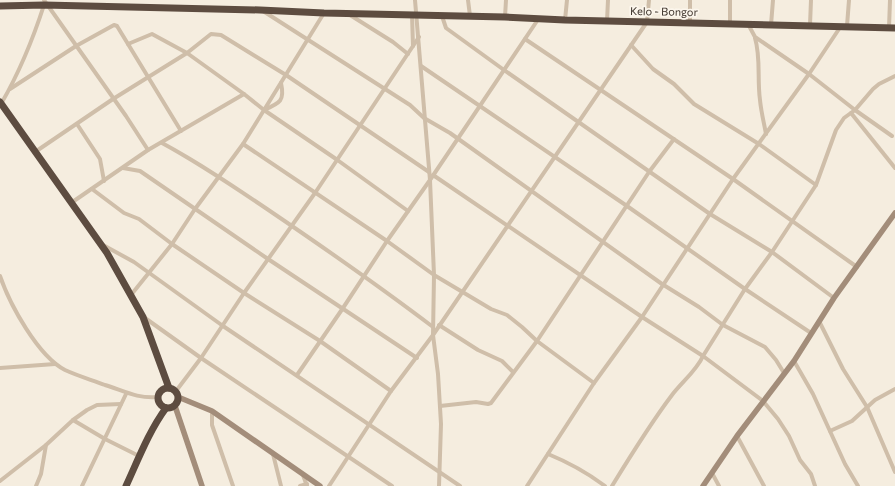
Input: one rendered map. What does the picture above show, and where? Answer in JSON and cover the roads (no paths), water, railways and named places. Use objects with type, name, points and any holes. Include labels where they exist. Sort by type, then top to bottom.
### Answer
[{"type":"highway","name":"Kelo - Bongor","points":[[0,6],[45,3],[122,3],[348,14],[892,28]]},
{"type":"highway","points":[[1,103],[101,244],[143,317],[163,372],[178,400],[174,406],[161,403]]},
{"type":"highway","points":[[126,486],[139,456],[159,418],[161,403],[159,394],[172,391]]},
{"type":"street","points":[[413,46],[415,0]]},
{"type":"street","points":[[468,0],[470,16]]},
{"type":"street","points":[[505,17],[506,0]]},
{"type":"street","points":[[565,20],[567,0]]},
{"type":"street","points":[[607,21],[608,0]]},
{"type":"street","points":[[329,486],[391,391],[433,335],[647,22],[649,0]]},
{"type":"street","points":[[690,0],[690,23]]},
{"type":"street","points":[[730,0],[730,23]]},
{"type":"street","points":[[771,25],[772,0]]},
{"type":"street","points":[[810,25],[811,0]]},
{"type":"street","points":[[527,486],[594,383],[642,317],[662,284],[733,179],[844,26],[849,0]]},
{"type":"street","points":[[890,0],[892,28]]},
{"type":"street","points":[[45,3],[114,99],[148,150]]},
{"type":"street","points":[[1,103],[10,89],[33,36],[45,3]]},
{"type":"street","points":[[260,10],[410,105],[424,118],[442,127],[662,284],[699,307],[723,325],[765,347],[776,360],[784,373]]},
{"type":"street","points":[[131,295],[172,244],[195,209],[243,144],[324,13]]},
{"type":"street","points":[[348,14],[393,42],[408,54]]},
{"type":"street","points":[[415,16],[419,37],[420,66],[430,180],[434,275],[433,335],[441,424],[439,486]]},
{"type":"street","points":[[442,16],[446,28],[504,70],[710,214],[772,252],[834,298]]},
{"type":"street","points":[[297,375],[458,139],[538,18]]},
{"type":"street","points":[[747,24],[755,37],[758,48],[760,101],[766,134]]},
{"type":"street","points":[[10,89],[76,46],[114,25],[128,44],[181,131]]},
{"type":"street","points":[[35,152],[114,99],[187,53],[207,36],[215,33],[221,34],[286,75],[359,126],[429,172]]},
{"type":"street","points":[[128,44],[152,34],[187,53],[264,110],[408,211]]},
{"type":"street","points":[[320,486],[212,411],[172,391],[201,358],[419,37]]},
{"type":"street","points":[[755,37],[809,74],[853,112],[892,136]]},
{"type":"street","points":[[525,39],[674,138],[857,267]]},
{"type":"street","points":[[631,45],[653,69],[674,84],[694,104],[759,144],[816,185]]},
{"type":"street","points":[[420,66],[554,156],[811,333]]},
{"type":"street","points":[[612,486],[653,421],[679,386],[700,364],[703,356],[745,289],[772,252],[816,185],[836,130],[844,118],[853,112],[879,84],[895,76]]},
{"type":"street","points":[[264,110],[278,104],[282,99],[283,91],[281,83]]},
{"type":"street","points":[[71,202],[148,150],[244,94]]},
{"type":"street","points":[[853,112],[895,168]]},
{"type":"street","points":[[77,124],[100,160],[104,181]]},
{"type":"street","points":[[440,406],[476,402],[488,404],[491,402],[537,341],[649,172],[674,138]]},
{"type":"street","points":[[162,143],[219,176],[292,225],[364,275],[433,327]]},
{"type":"street","points":[[243,144],[387,241],[434,275],[491,309],[507,315],[537,341],[594,383]]},
{"type":"street","points":[[123,168],[140,171],[268,259],[417,358]]},
{"type":"street","points":[[433,175],[642,317],[703,356],[763,401],[778,419],[789,436],[800,460],[811,474],[815,486]]},
{"type":"street","points":[[92,189],[124,213],[139,219],[172,244],[244,293],[320,341],[391,391]]},
{"type":"street","points":[[703,486],[737,436],[794,361],[834,298],[895,213]]},
{"type":"street","points":[[101,244],[134,262],[223,326],[460,486]]},
{"type":"street","points":[[0,276],[23,323],[48,357],[56,364],[65,370],[126,394],[161,403]]},
{"type":"street","points":[[143,317],[201,358],[392,486]]},
{"type":"street","points":[[819,321],[843,369],[867,407],[895,472]]},
{"type":"street","points":[[439,325],[478,350],[502,361],[513,372]]},
{"type":"street","points":[[794,361],[813,394],[858,486]]},
{"type":"street","points":[[0,368],[56,364]]},
{"type":"street","points":[[830,431],[852,421],[875,400],[895,388]]},
{"type":"street","points":[[82,486],[126,394]]},
{"type":"street","points":[[0,481],[46,445],[72,420],[87,410],[97,405],[121,404]]},
{"type":"street","points":[[174,406],[202,486]]},
{"type":"street","points":[[212,411],[212,425],[233,486]]},
{"type":"street","points":[[72,420],[139,456]]},
{"type":"street","points":[[737,436],[764,486]]},
{"type":"street","points":[[36,486],[41,474],[46,445]]},
{"type":"street","points":[[273,454],[281,486]]},
{"type":"street","points":[[548,454],[574,465],[605,486]]},
{"type":"street","points":[[712,473],[719,486]]},
{"type":"street","points":[[300,486],[307,485],[303,475]]}]
